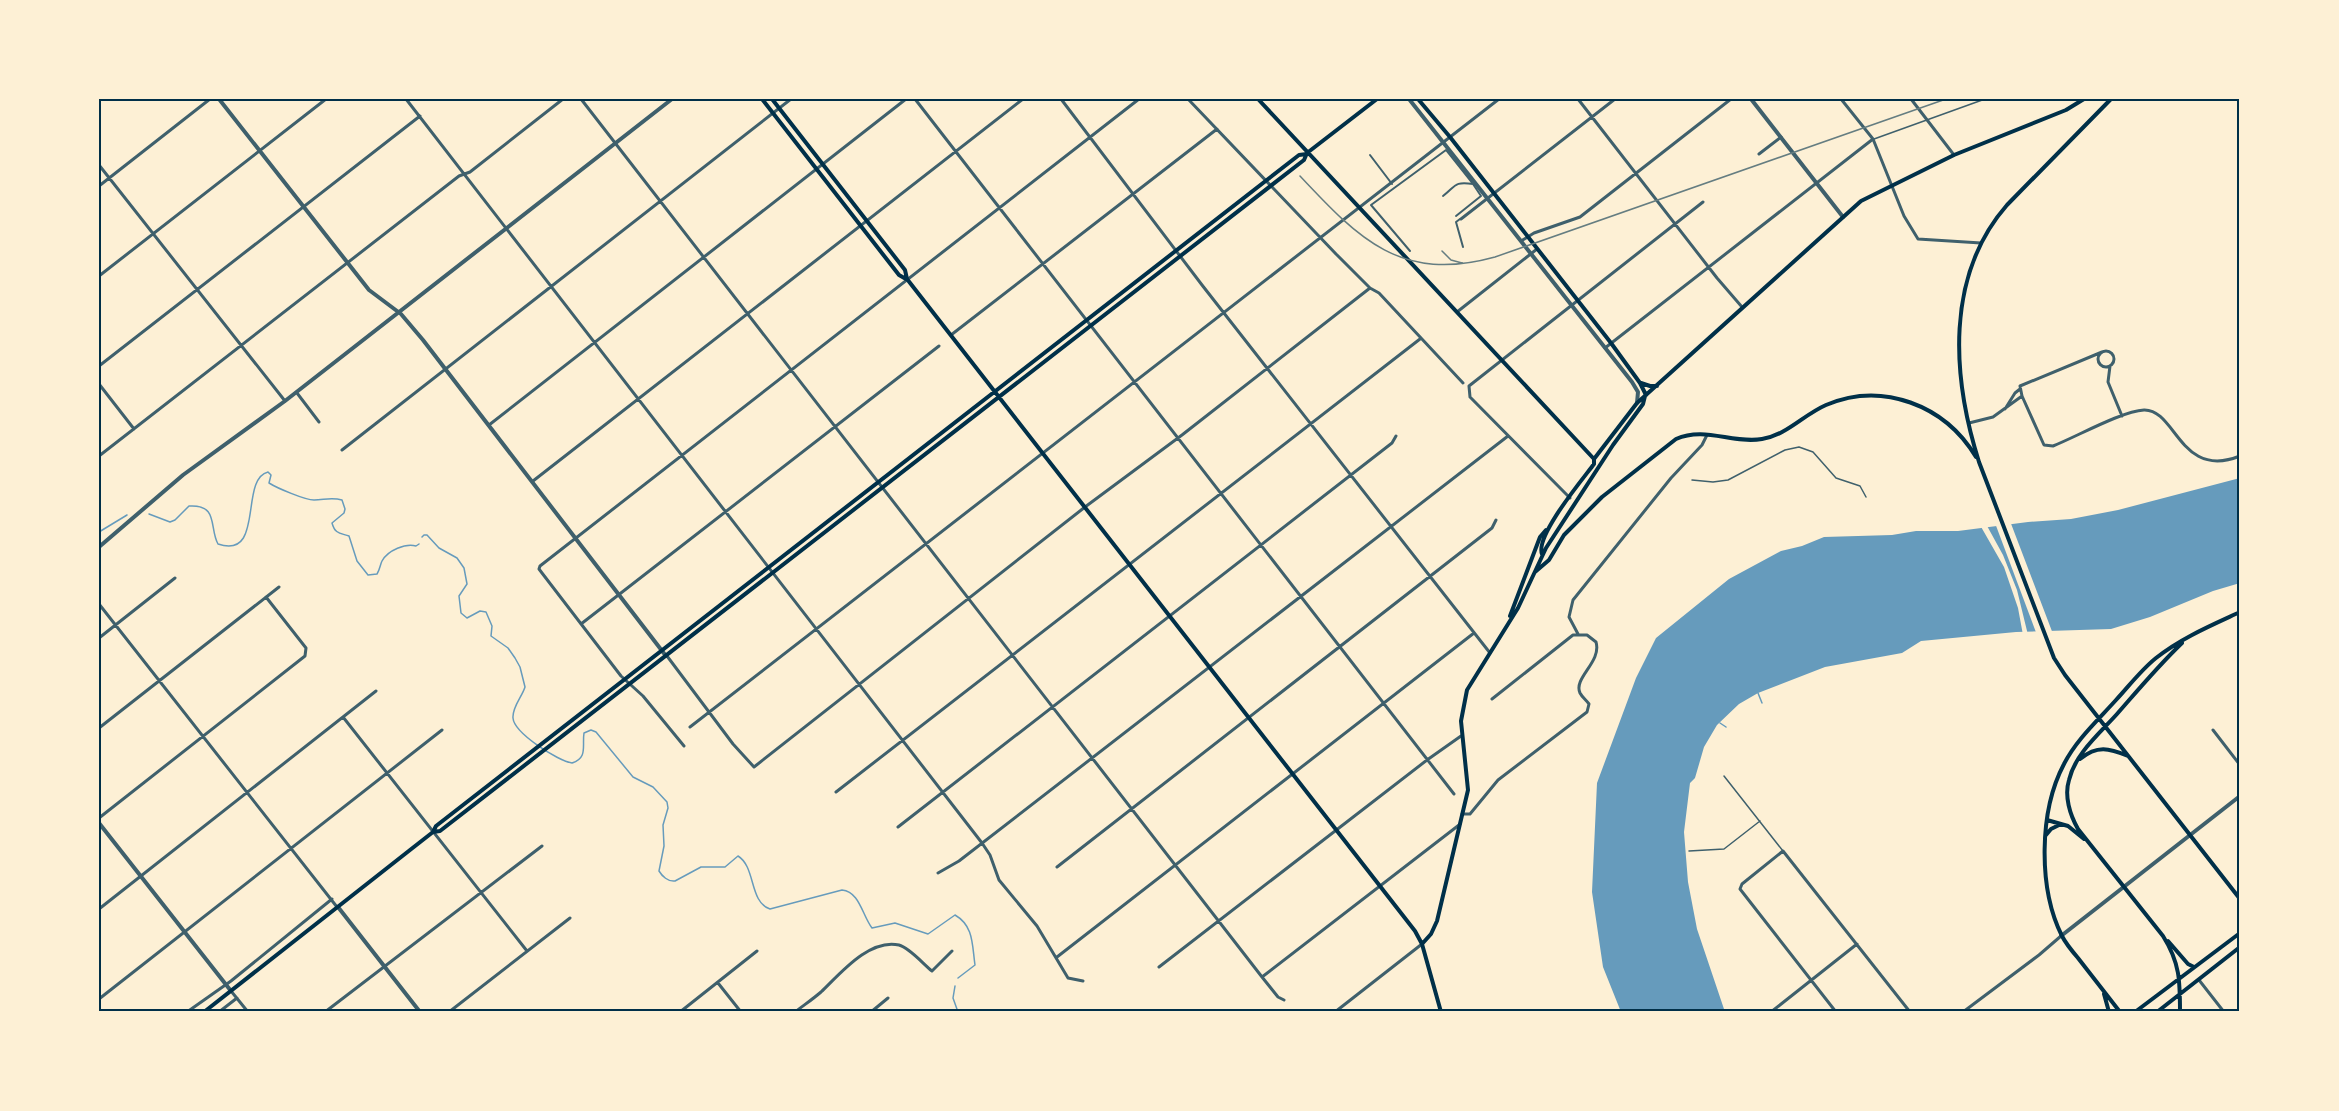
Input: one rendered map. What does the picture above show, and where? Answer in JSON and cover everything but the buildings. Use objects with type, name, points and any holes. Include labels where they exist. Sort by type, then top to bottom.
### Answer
[{"type":"main road","points":[[762,99],[899,275],[907,279],[1000,397],[1412,926],[1422,944],[1441,1012]]},
{"type":"main road","points":[[772,99],[905,270],[907,279]]},
{"type":"main road","points":[[1258,99],[1594,459]]},
{"type":"main road","points":[[204,1012],[434,832],[440,831],[487,794],[609,696],[625,679],[662,650],[1266,181],[1299,156],[1308,153],[1377,99]]},
{"type":"main road","points":[[1418,99],[1611,343],[1640,382],[1646,395],[1644,404],[1613,445],[1542,554],[1518,608],[1467,690],[1461,710],[1461,736],[1469,786],[1437,921],[1431,934],[1422,944]]},
{"type":"main road","points":[[1508,623],[1540,537],[1594,464],[1594,459],[1637,403],[1742,307],[1842,218],[1869,197],[1954,154],[2066,110],[2084,99]]},
{"type":"main road","points":[[2111,99],[2007,205],[1980,243],[1964,286],[1960,320],[1960,357],[1969,423],[1979,462],[2054,658],[2240,899]]},
{"type":"main road","points":[[434,832],[436,826],[483,790],[609,696],[630,683],[774,573],[1271,186],[1304,160],[1308,153]]},
{"type":"main road","points":[[1640,382],[1658,386]]},
{"type":"main road","points":[[1532,575],[1547,562],[1564,535],[1613,488],[1676,439],[1695,433],[1742,439],[1763,439],[1785,431],[1826,406],[1852,398],[1876,396],[1904,400],[1936,414],[1962,437],[1979,462]]},
{"type":"main road","points":[[1594,459],[1613,445]]},
{"type":"main road","points":[[1542,554],[1540,547],[1550,526]]},
{"type":"main road","points":[[1542,554],[1550,555]]},
{"type":"main road","points":[[2120,1012],[2061,936],[2045,879],[2044,840],[2055,784],[2063,764],[2077,744],[2150,663],[2209,626],[2240,612]]},
{"type":"main road","points":[[2185,640],[2162,663],[2075,764],[2068,785],[2069,804],[2076,825],[2087,841],[2163,936],[2188,964],[2194,967]]},
{"type":"main road","points":[[2075,764],[2090,752],[2101,748],[2111,749],[2128,756]]},
{"type":"main road","points":[[2047,820],[2062,824],[2087,841]]},
{"type":"main road","points":[[2044,840],[2051,829],[2062,824]]},
{"type":"main road","points":[[2135,1012],[2240,933]]},
{"type":"main road","points":[[2163,936],[2175,958],[2179,979],[2180,1012]]},
{"type":"main road","points":[[2157,1012],[2240,947]]},
{"type":"main road","points":[[2103,990],[2109,1012]]},
{"type":"street","points":[[99,186],[210,99]]},
{"type":"street","points":[[219,99],[374,294],[399,312],[446,369],[753,767],[1370,288]]},
{"type":"street","points":[[99,276],[326,99]]},
{"type":"street","points":[[406,99],[596,341],[982,843],[990,855],[999,880],[1037,926],[1068,978],[1083,981]]},
{"type":"street","points":[[99,456],[459,176],[470,172],[563,99]]},
{"type":"street","points":[[581,99],[1011,656],[1262,977],[1278,997],[1284,1000]]},
{"type":"street","points":[[99,547],[177,480],[297,393],[672,99]]},
{"type":"street","points":[[342,450],[791,99]]},
{"type":"street","points":[[489,425],[906,99]]},
{"type":"street","points":[[915,99],[1454,794]]},
{"type":"street","points":[[533,481],[1023,99]]},
{"type":"street","points":[[1061,99],[1176,251],[1491,654]]},
{"type":"street","points":[[684,746],[656,711],[625,679],[539,569],[576,537],[1139,99]]},
{"type":"street","points":[[1188,99],[1370,288],[1377,290],[1463,383]]},
{"type":"street","points":[[1409,99],[1637,389],[1639,395],[1637,403]]},
{"type":"street","points":[[690,727],[1498,99]]},
{"type":"street","points":[[1578,99],[1742,307]]},
{"type":"street","points":[[1462,247],[1456,222],[1615,99]]},
{"type":"street","points":[[1521,241],[1527,236],[1580,217],[1731,99]]},
{"type":"street","points":[[1750,99],[1842,218]]},
{"type":"street","points":[[1841,99],[1873,139],[1904,216],[1918,239],[1980,243]]},
{"type":"street","points":[[1911,99],[1954,154]]},
{"type":"street","points":[[99,366],[420,116]]},
{"type":"street","points":[[951,335],[1217,129]]},
{"type":"street","points":[[1759,154],[1780,138]]},
{"type":"street","points":[[1605,348],[1873,139]]},
{"type":"street","points":[[1410,251],[1371,205],[1446,150],[1481,196],[1456,216]]},
{"type":"street","points":[[1370,155],[1394,186]]},
{"type":"street","points":[[99,165],[285,401]]},
{"type":"street","points":[[1443,196],[1456,184],[1473,184]]},
{"type":"street","points":[[1570,498],[1470,396],[1468,389],[1472,382],[1703,202]]},
{"type":"street","points":[[1457,312],[1538,249]]},
{"type":"street","points":[[836,792],[1420,339]]},
{"type":"street","points":[[581,624],[939,346]]},
{"type":"street","points":[[2004,410],[2012,396],[2024,383],[2102,352],[2110,352],[2113,355],[2113,362],[2109,366],[2108,382],[2122,416]]},
{"type":"street","points":[[2099,363],[2099,356],[2102,352]]},
{"type":"street","points":[[2090,358],[2104,366],[2109,366]]},
{"type":"street","points":[[99,384],[134,429]]},
{"type":"street","points":[[2020,389],[2041,441],[2048,446],[2122,416],[2145,410],[2152,411],[2162,418],[2196,455],[2219,462],[2240,456]]},
{"type":"street","points":[[297,393],[319,422]]},
{"type":"street","points":[[1969,423],[1994,417],[2022,396]]},
{"type":"street","points":[[1575,635],[1569,617],[1573,600],[1671,478],[1702,445],[1707,434]]},
{"type":"street","points":[[898,828],[1352,476],[1392,443],[1396,435]]},
{"type":"street","points":[[938,873],[955,864],[1508,436]]},
{"type":"street","points":[[1057,867],[1431,577],[1492,528],[1496,520]]},
{"type":"street","points":[[99,638],[175,578]]},
{"type":"street","points":[[99,728],[279,587]]},
{"type":"street","points":[[99,818],[307,653],[306,648],[266,597]]},
{"type":"street","points":[[99,604],[420,1012]]},
{"type":"street","points":[[1057,957],[1474,633]]},
{"type":"street","points":[[1462,814],[1470,814],[1495,783],[1586,713],[1589,707],[1588,702],[1580,694],[1579,685],[1593,660],[1597,648],[1596,642],[1591,637],[1575,635],[1491,699]]},
{"type":"street","points":[[99,909],[376,691]]},
{"type":"street","points":[[343,717],[527,951]]},
{"type":"street","points":[[99,999],[442,730]]},
{"type":"street","points":[[2214,730],[2240,765]]},
{"type":"street","points":[[1159,967],[1461,736]]},
{"type":"street","points":[[1963,1012],[2240,796]]},
{"type":"street","points":[[99,823],[248,1012]]},
{"type":"street","points":[[1262,977],[1459,825]]},
{"type":"street","points":[[325,1012],[542,846]]},
{"type":"street","points":[[1836,1012],[1739,887],[1783,851],[1910,1012]]},
{"type":"street","points":[[187,1012],[332,899]]},
{"type":"street","points":[[449,1012],[570,918]]},
{"type":"street","points":[[1335,1012],[1422,944]]},
{"type":"street","points":[[1771,1012],[1857,944]]},
{"type":"street","points":[[795,1012],[820,993],[842,970],[868,951],[896,945],[902,947],[932,971],[952,951]]},
{"type":"street","points":[[680,1012],[757,951]]},
{"type":"street","points":[[2199,980],[2224,1012]]},
{"type":"street","points":[[718,983],[741,1012]]},
{"type":"street","points":[[219,1012],[237,998]]},
{"type":"street","points":[[871,1012],[888,998]]},
{"type":"lane","points":[[1873,139],[1985,99]]},
{"type":"lane","points":[[1692,480],[1713,482],[1728,480],[1785,450],[1802,447],[1813,452],[1834,477],[1862,488],[1866,497]]},
{"type":"lane","points":[[1724,776],[1783,851]]},
{"type":"lane","points":[[1689,851],[1724,849],[1760,821]]},
{"type":"water","points":[[2240,478],[2240,583],[2111,629],[2016,632],[1921,641],[1902,653],[1825,667],[1758,693],[1739,704],[1717,725],[1704,747],[1695,778],[1690,783],[1684,832],[1688,882],[1697,929],[1725,1012],[1621,1012],[1603,967],[1592,892],[1597,783],[1636,678],[1656,638],[1729,579],[1781,551],[1824,537],[1892,535],[1916,531],[1958,531],[2071,519],[2118,510]]},
{"type":"pier","points":[[2010,521],[2053,634],[2037,635],[1995,523]]},
{"type":"pier","points":[[1986,524],[2003,555],[2017,590],[2028,635],[2023,635],[2018,608],[2004,567],[1980,525]]},
{"type":"waterway","points":[[149,514],[170,522],[189,506],[198,506],[209,513],[218,544],[232,546],[242,540],[247,530],[255,488],[259,478],[268,472],[271,475],[269,483],[291,493],[314,500],[342,500],[344,513],[332,523],[333,527],[338,533],[349,536],[357,561],[368,575],[377,574],[382,561],[393,551],[419,544]]},
{"type":"waterway","points":[[99,532],[127,515]]},
{"type":"waterway","points":[[422,537],[427,535],[439,548],[457,558],[464,568],[467,584],[459,596],[461,613],[467,618],[480,611],[486,612],[492,626],[491,636],[508,648],[520,667],[525,687],[514,710],[513,718],[521,731],[547,752],[572,763],[582,755],[584,733],[591,730],[596,732],[633,777],[653,787],[667,802],[668,808],[663,825],[664,846],[659,871],[662,875],[670,881],[675,881],[701,867],[725,867],[738,856],[748,868],[759,899],[770,909],[842,890],[857,899],[872,928],[895,923],[928,934],[955,915],[969,930],[975,965],[958,978]]},
{"type":"waterway","points":[[1758,693],[1762,703]]},
{"type":"waterway","points":[[1720,723],[1726,727]]},
{"type":"waterway","points":[[955,986],[953,998],[958,1012]]},
{"type":"tram line","points":[[1300,176],[1342,219],[1384,250],[1408,259],[1433,264],[1462,264],[1495,257],[1946,99]]},
{"type":"tram line","points":[[1442,251],[1451,260],[1462,263]]}]
